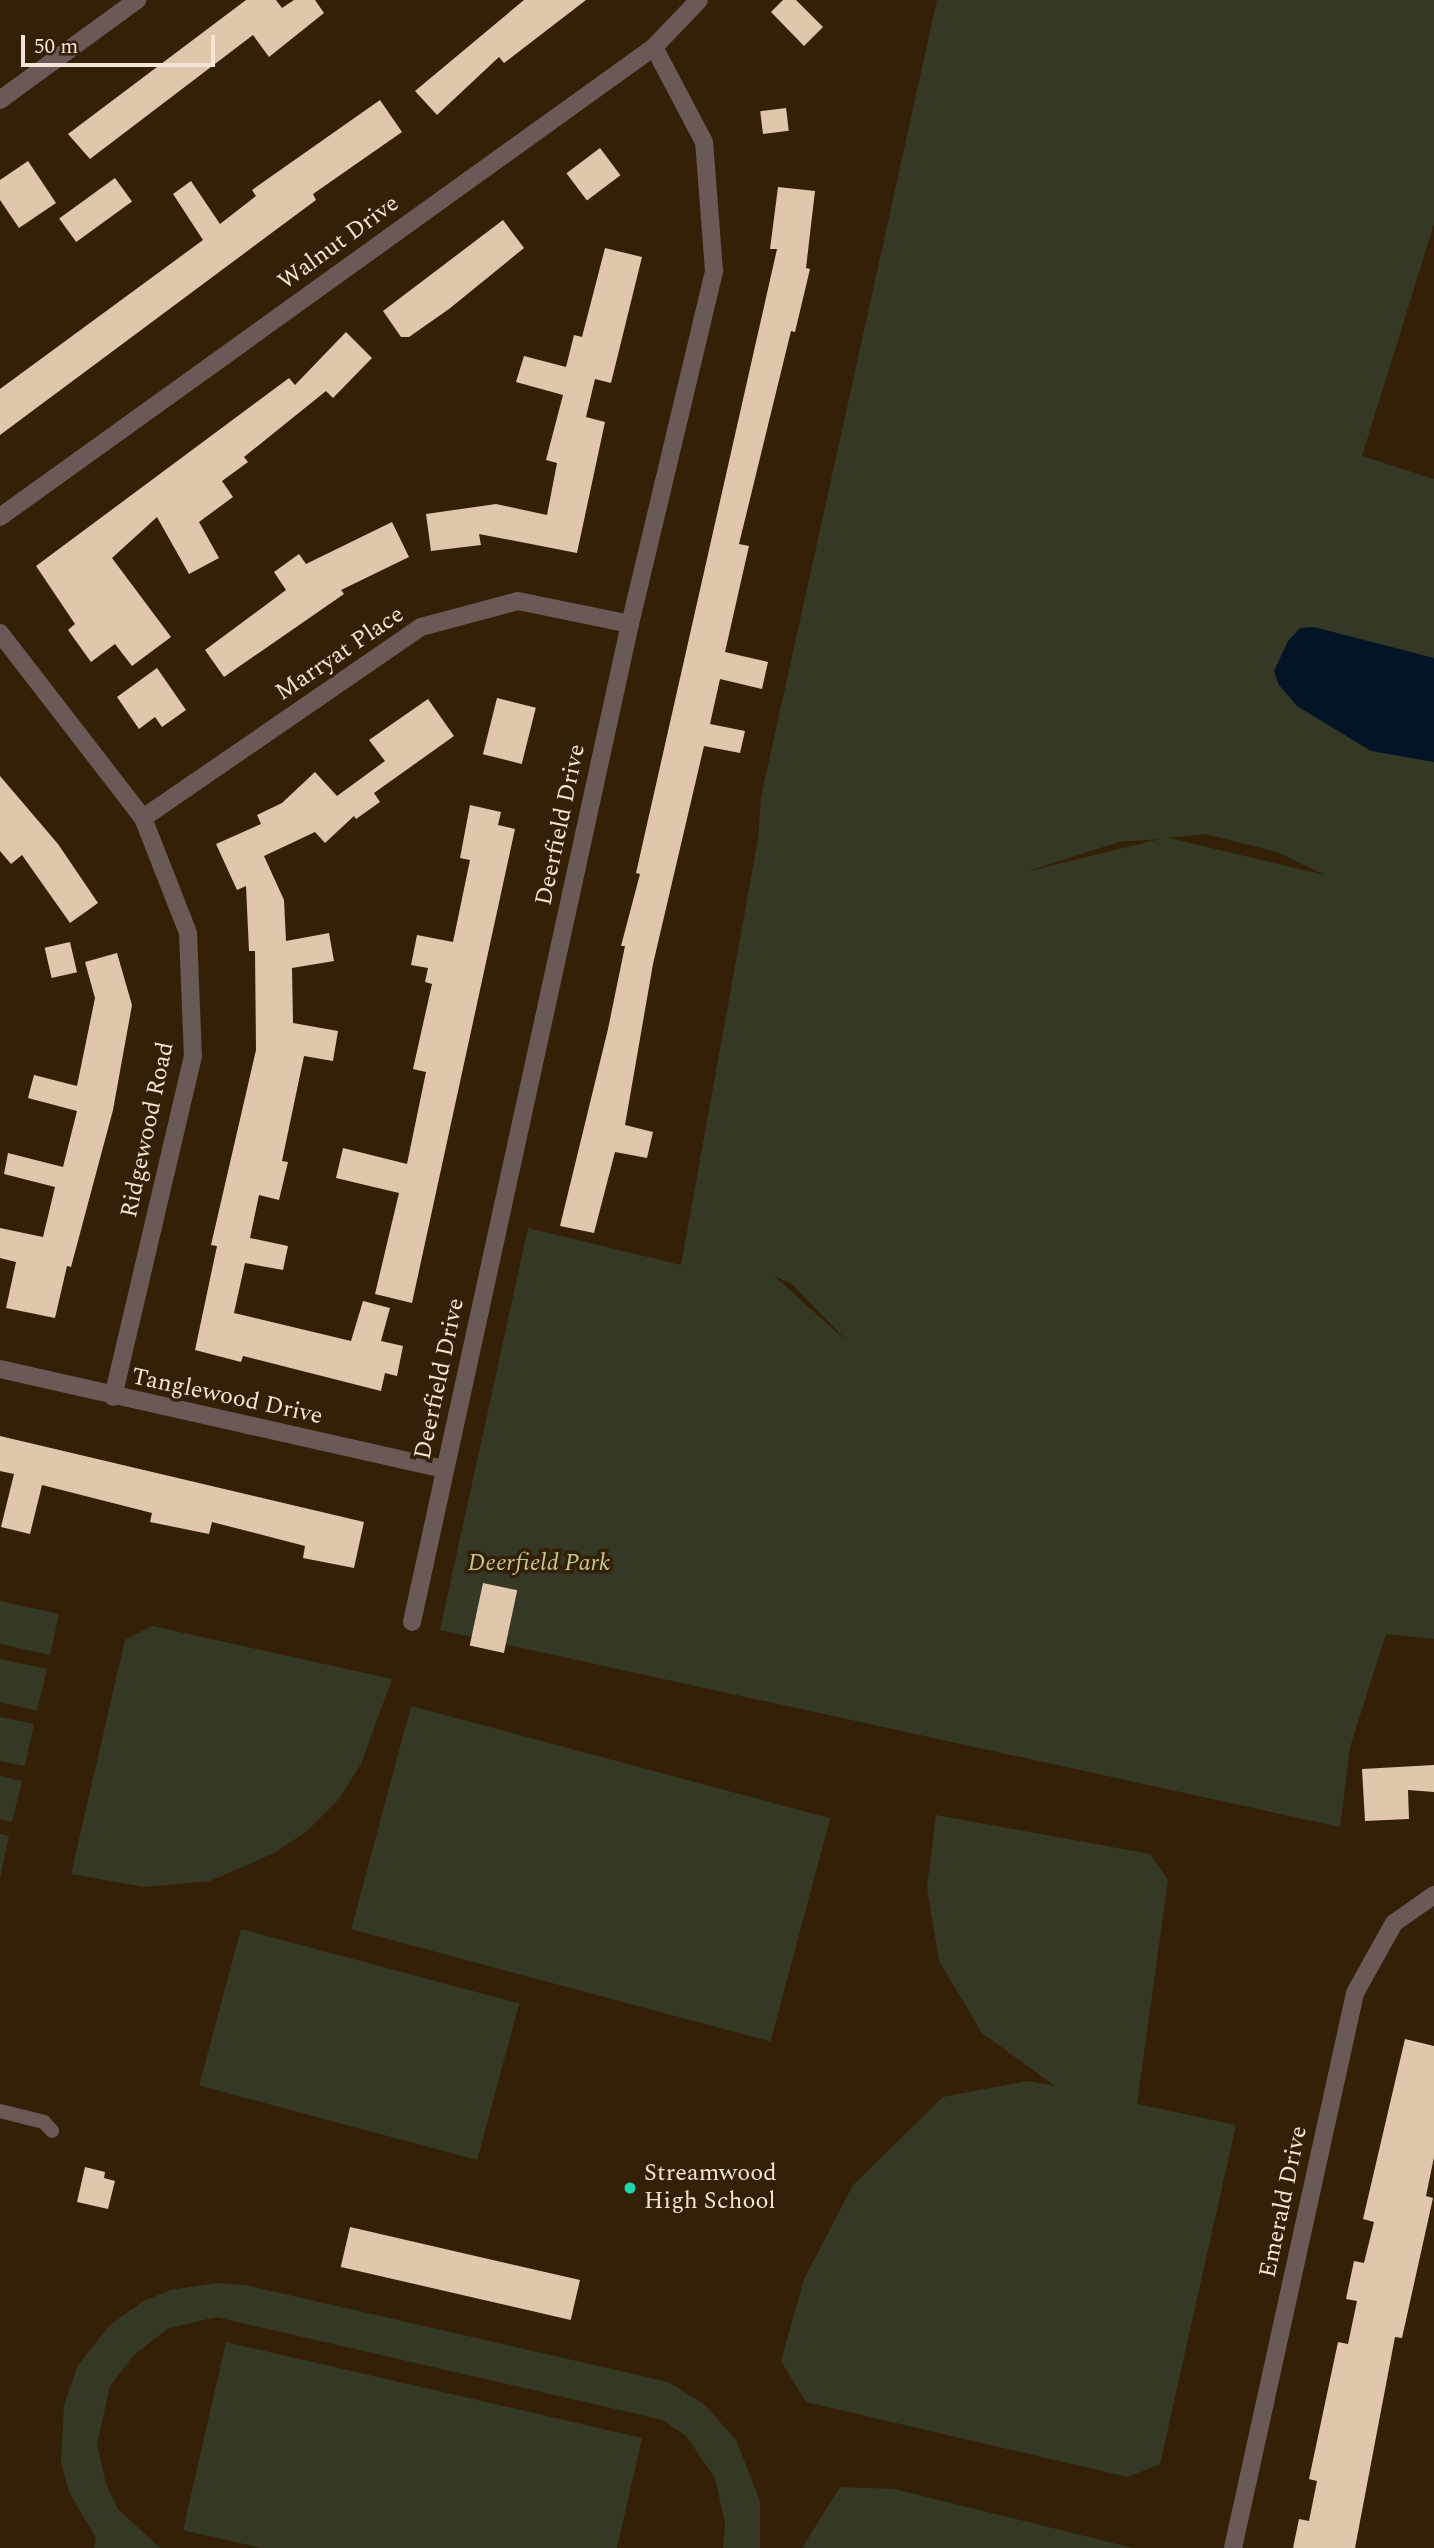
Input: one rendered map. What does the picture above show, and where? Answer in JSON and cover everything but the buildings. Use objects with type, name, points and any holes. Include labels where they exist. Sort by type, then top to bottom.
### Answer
[{"type":"street","points":[[0,100],[137,0]]},
{"type":"street","name":"Walnut Drive","points":[[0,517],[654,47],[699,0]]},
{"type":"street","name":"Deerfield Drive","points":[[412,1622],[630,624],[714,271],[704,142],[654,47]]},
{"type":"street","name":"Marryat Place","points":[[144,818],[421,627],[518,601],[630,624]]},
{"type":"street","name":"Ridgewood Road","points":[[0,633],[144,818],[188,933],[193,1056],[113,1397]]},
{"type":"street","name":"Tanglewood Drive","points":[[0,1369],[113,1397],[445,1469]]},
{"type":"street","name":"Emerald Drive","points":[[1233,2548],[1355,1993],[1394,1923],[1434,1895]]},
{"type":"lane","points":[[0,2111],[44,2122],[52,2131]]},
{"type":"green space","name":"Deerfield Park","points":[[937,0],[1434,0],[1434,224],[1362,456],[1434,479],[1434,1639],[1386,1634],[1350,1747],[1340,1827],[440,1630],[528,1228],[681,1265],[758,839],[761,797]],"holes":[[[1205,834],[1277,852],[1325,875],[1169,838]],[[1160,839],[1028,871],[1119,842]],[[774,1276],[792,1284],[843,1338]]]},
{"type":"green space","points":[[0,1601],[59,1614],[50,1655],[0,1644]]},
{"type":"green space","points":[[152,1626],[392,1679],[361,1764],[338,1800],[306,1832],[274,1853],[210,1881],[144,1887],[71,1874],[125,1640]]},
{"type":"green space","points":[[0,1659],[47,1669],[37,1711],[0,1702]]},
{"type":"green space","points":[[411,1706],[830,1818],[770,2041],[351,1929]]},
{"type":"green space","points":[[0,1717],[34,1724],[25,1766],[0,1761]]},
{"type":"green space","points":[[0,1776],[22,1781],[12,1822],[0,1819]]},
{"type":"green space","points":[[936,1815],[1150,1854],[1168,1880],[1137,2104],[1236,2125],[1160,2464],[1128,2477],[806,2402],[781,2361],[804,2279],[853,2185],[943,2097],[1027,2081],[1055,2086],[982,2033],[939,1961],[927,1887]]},
{"type":"green space","points":[[0,1834],[9,1836],[0,1878]]},
{"type":"green space","points":[[241,1929],[519,2004],[477,2160],[199,2085]]},
{"type":"green space","points":[[217,2283],[245,2285],[668,2382],[704,2404],[736,2440],[760,2501],[760,2548],[723,2548],[725,2523],[715,2478],[686,2436],[663,2420],[216,2317],[167,2329],[133,2356],[110,2386],[97,2444],[106,2484],[118,2509],[160,2548],[94,2548],[96,2538],[69,2492],[61,2462],[64,2405],[78,2365],[110,2325],[142,2302],[170,2290]]},
{"type":"green space","points":[[226,2342],[642,2438],[617,2548],[261,2548],[183,2530]]},
{"type":"green space","points":[[840,2487],[894,2489],[1133,2548],[802,2548]]},
{"type":"water","points":[[1314,627],[1434,658],[1434,762],[1371,751],[1297,706],[1279,685],[1274,671],[1288,641],[1300,628]]},
{"type":"place","name":"Streamwood High School","points":[[630,2188]]}]
